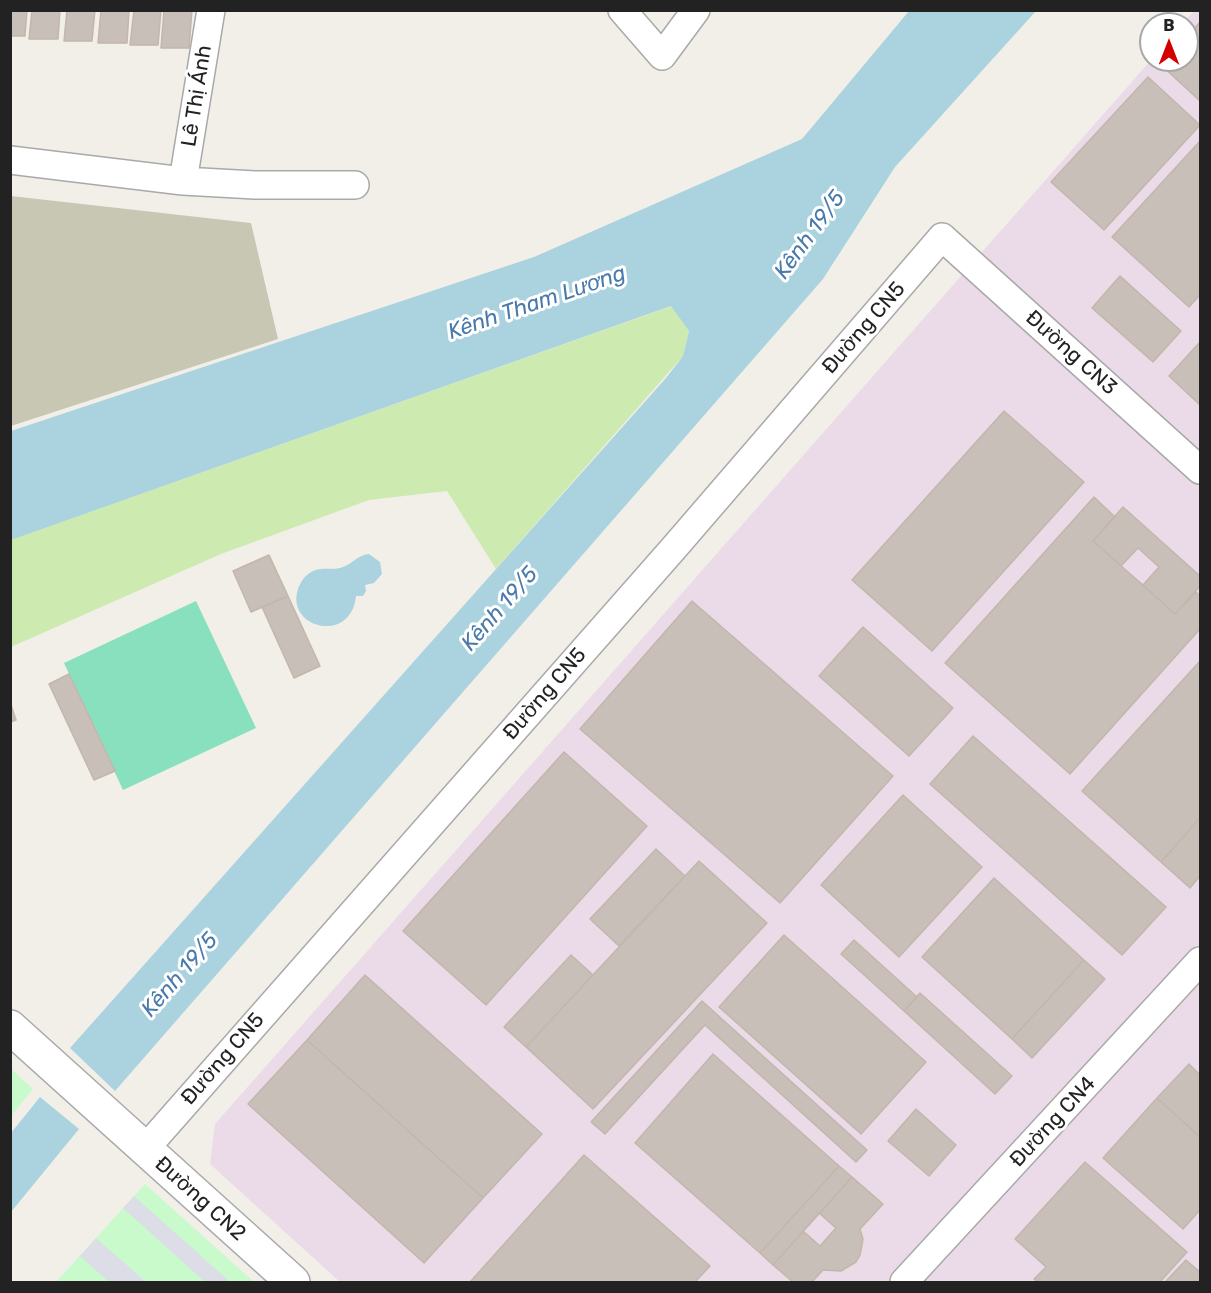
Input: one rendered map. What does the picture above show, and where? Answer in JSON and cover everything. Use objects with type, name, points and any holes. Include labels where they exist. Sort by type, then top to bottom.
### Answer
[{"type":"street","name":"Lê Thị Ánh","points":[[183,181],[211,10]]},
{"type":"street","points":[[622,10],[662,56],[696,10]]},
{"type":"street","points":[[10,160],[183,181],[255,185],[355,185]]},
{"type":"street","name":"Đường CN3","points":[[942,237],[1200,470]]},
{"type":"street","name":"Đường CN5","points":[[145,1149],[673,549],[942,237]]},
{"type":"street","name":"Đường CN4","points":[[904,1282],[1200,961]]},
{"type":"street","name":"Đường CN2","points":[[10,1027],[293,1282]]},
{"type":"shaded area","points":[[1200,11],[1200,1282],[340,1282],[210,1164],[215,1124],[1140,72],[1199,72],[1199,12],[1193,12]]},
{"type":"shaded area","points":[[11,196],[251,223],[278,339],[11,426]]},
{"type":"shaded area","points":[[134,1196],[230,1282],[205,1282],[123,1208]]},
{"type":"shaded area","points":[[96,1238],[146,1282],[109,1282],[80,1256]]},
{"type":"green space","points":[[672,306],[689,331],[683,356],[496,569],[447,491],[369,500],[221,554],[11,647],[10,540]]},
{"type":"green space","points":[[196,601],[256,728],[123,790],[64,663]]},
{"type":"green space","points":[[11,1069],[33,1089],[11,1116]]},
{"type":"green space","points":[[145,1184],[254,1282],[56,1282]]},
{"type":"water","points":[[909,11],[1036,11],[895,167],[823,279],[115,1091],[70,1048],[666,378],[683,356],[689,331],[671,306],[11,540],[11,431],[534,257],[802,139]]},
{"type":"water","points":[[369,554],[380,562],[382,574],[374,583],[365,585],[366,591],[363,596],[356,596],[352,611],[343,621],[332,626],[320,625],[309,621],[301,613],[297,603],[298,589],[308,574],[319,569],[340,568]]},
{"type":"water","points":[[40,1097],[79,1129],[11,1212],[11,1133]]},
{"type":"building","points":[[10,10],[27,10],[25,36],[10,36]]},
{"type":"building","points":[[32,10],[60,10],[58,39],[29,39]]},
{"type":"building","points":[[67,10],[95,10],[92,41],[64,41]]},
{"type":"building","points":[[101,10],[129,10],[127,43],[98,43]]},
{"type":"building","points":[[134,10],[161,10],[158,45],[130,45]]},
{"type":"building","points":[[164,10],[192,10],[189,48],[161,48]]},
{"type":"building","points":[[1199,23],[1200,101],[1169,72],[1199,72]]},
{"type":"building","points":[[1148,77],[1200,125],[1104,230],[1051,182]]},
{"type":"building","points":[[1200,141],[1200,295],[1189,307],[1112,237]]},
{"type":"building","points":[[1120,276],[1181,331],[1153,362],[1092,308]]},
{"type":"building","points":[[1200,342],[1200,405],[1169,376]]},
{"type":"building","points":[[1004,411],[1084,482],[932,651],[852,580]]},
{"type":"building","points":[[1094,497],[1115,517],[1093,541],[1175,614],[1196,592],[1200,596],[1200,629],[1070,774],[945,663]]},
{"type":"building","points":[[1123,507],[1200,576],[1200,586],[1175,614],[1093,541]]},
{"type":"building","points":[[1138,548],[1159,567],[1143,585],[1121,566]]},
{"type":"building","points":[[269,555],[288,596],[251,612],[233,571]]},
{"type":"building","points":[[288,596],[320,666],[294,678],[262,607]]},
{"type":"building","points":[[692,601],[893,776],[780,903],[580,729]]},
{"type":"building","points":[[863,627],[953,708],[909,756],[819,676]]},
{"type":"building","points":[[1200,661],[1200,818],[1161,862],[1082,791]]},
{"type":"building","points":[[69,674],[115,771],[94,780],[49,684]]},
{"type":"building","points":[[10,702],[16,720],[10,722]]},
{"type":"building","points":[[973,736],[1166,907],[1122,955],[930,784]]},
{"type":"building","points":[[564,752],[647,826],[486,1005],[403,931]]},
{"type":"building","points":[[903,795],[982,867],[899,957],[821,885]]},
{"type":"building","points":[[1200,818],[1200,876],[1190,888],[1161,862]]},
{"type":"building","points":[[656,849],[685,876],[619,946],[590,919]]},
{"type":"building","points":[[699,861],[767,923],[593,1109],[526,1047]]},
{"type":"building","points":[[994,878],[1084,960],[1012,1039],[922,957]]},
{"type":"building","points":[[784,935],[926,1062],[861,1134],[719,1007]]},
{"type":"building","points":[[854,940],[917,997],[904,1011],[841,954]]},
{"type":"building","points":[[571,955],[593,975],[526,1047],[504,1027]]},
{"type":"building","points":[[1084,960],[1105,979],[1032,1058],[1012,1039]]},
{"type":"building","points":[[365,975],[542,1134],[483,1198],[307,1040]]},
{"type":"building","points":[[920,993],[1012,1076],[995,1094],[904,1011]]},
{"type":"building","points":[[702,1001],[867,1150],[856,1162],[705,1025],[605,1134],[591,1122]]},
{"type":"building","points":[[307,1040],[483,1198],[424,1263],[248,1104]]},
{"type":"building","points":[[713,1054],[839,1166],[760,1253],[635,1143]]},
{"type":"building","points":[[1189,1064],[1200,1075],[1200,1137],[1157,1098]]},
{"type":"building","points":[[1157,1098],[1200,1137],[1200,1210],[1183,1229],[1103,1158]]},
{"type":"building","points":[[916,1109],[956,1145],[929,1176],[888,1141]]},
{"type":"building","points":[[584,1155],[710,1266],[695,1282],[470,1282]]},
{"type":"building","points":[[1085,1162],[1187,1252],[1160,1282],[1038,1282],[1034,1279],[1046,1267],[1015,1239]]},
{"type":"building","points":[[839,1166],[852,1177],[773,1265],[760,1253]]},
{"type":"building","points":[[852,1177],[883,1204],[860,1229],[863,1239],[860,1255],[856,1262],[841,1271],[823,1270],[812,1282],[793,1282],[773,1265]]},
{"type":"building","points":[[819,1213],[836,1228],[820,1246],[803,1231]]},
{"type":"building","points":[[1186,1260],[1200,1272],[1200,1282],[1165,1282]]},
{"type":"water label","name":"Kênh 19/5","points":[[810,235]]},
{"type":"water label","name":"Kênh Tham Lương","points":[[537,303]]},
{"type":"water label","name":"Kênh 19/5","points":[[500,609]]},
{"type":"water label","name":"Kênh 19/5","points":[[180,975]]}]
